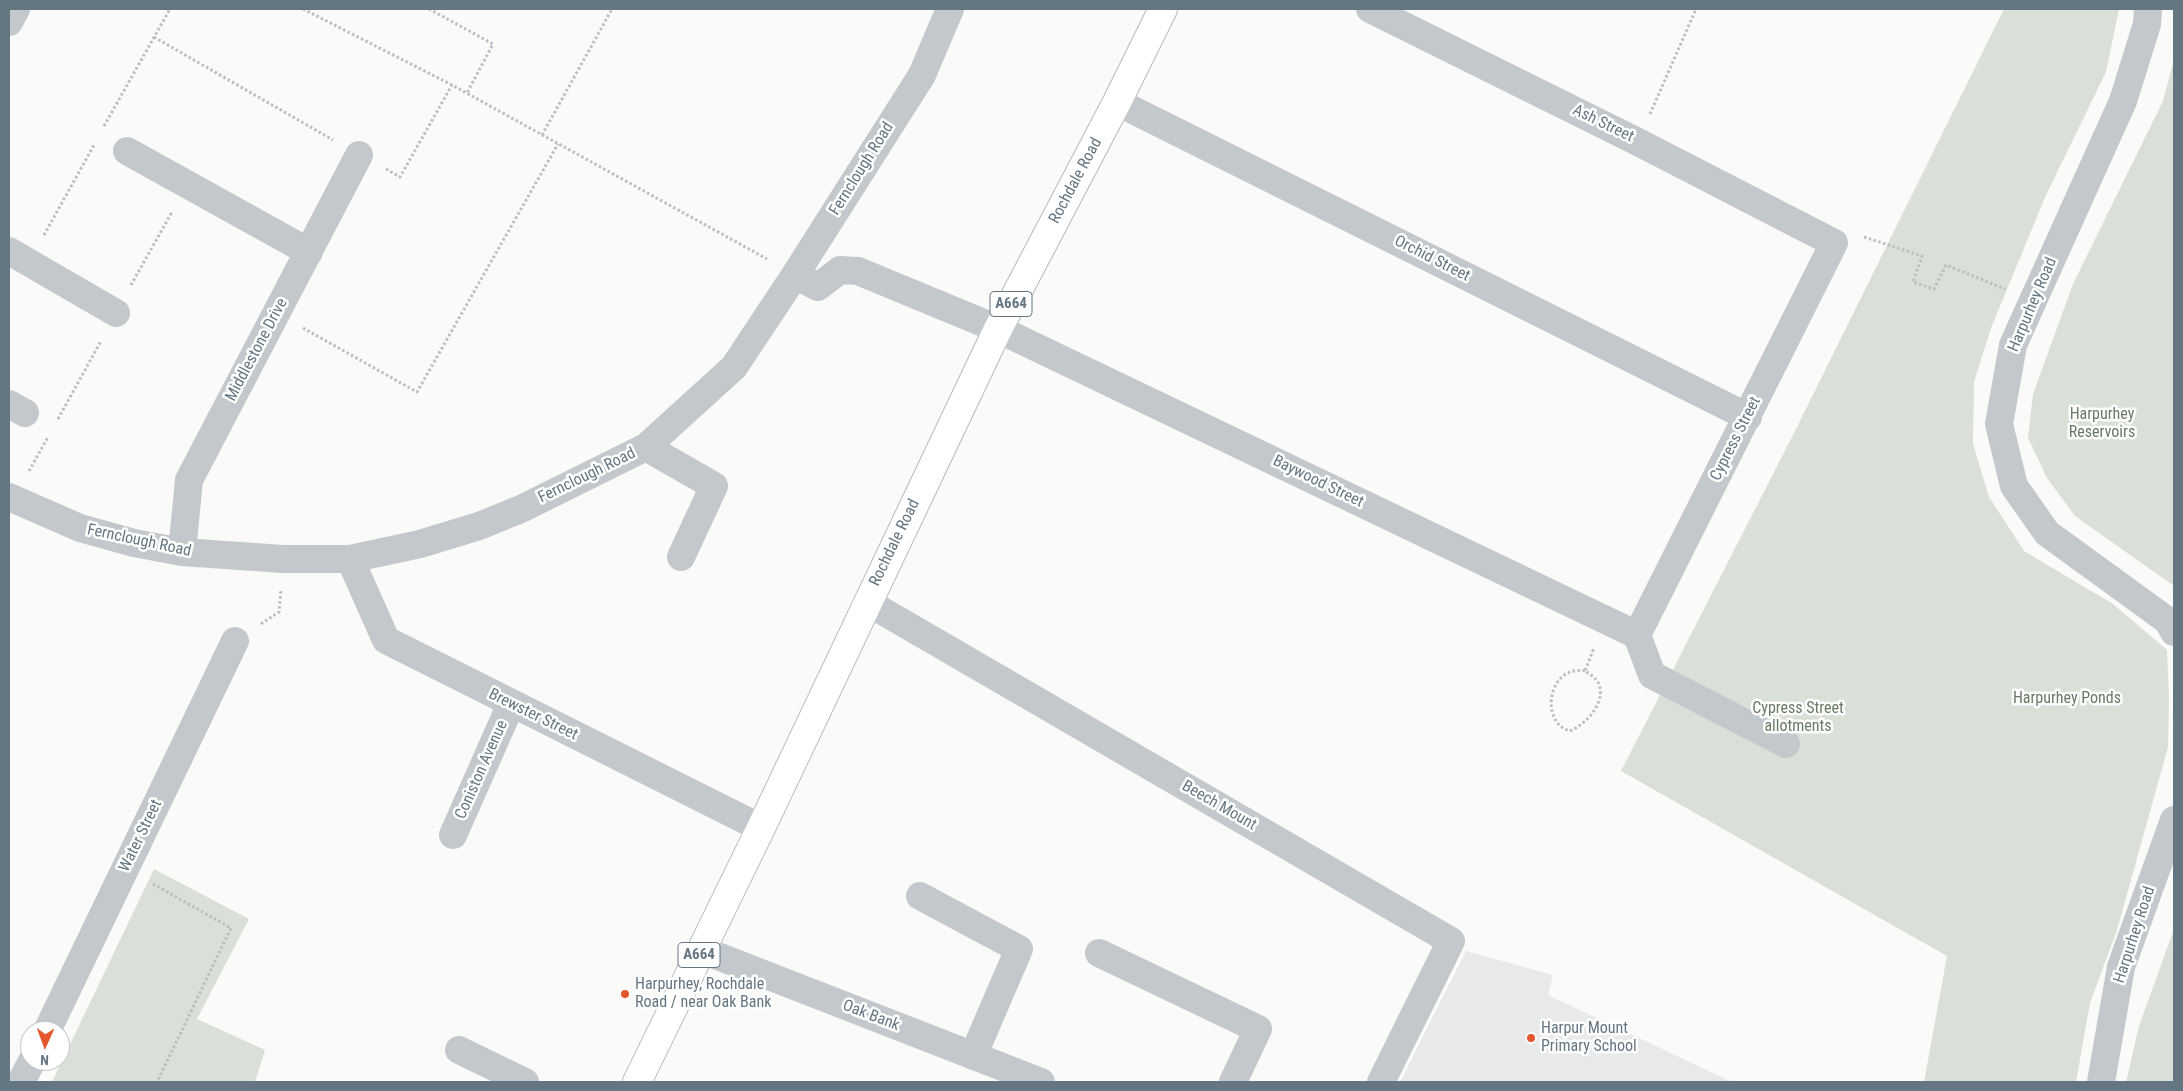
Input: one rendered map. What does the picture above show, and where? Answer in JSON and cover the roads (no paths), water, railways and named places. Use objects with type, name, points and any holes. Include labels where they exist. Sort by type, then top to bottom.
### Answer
[{"type":"main road","name":"Rochdale Road","points":[[637,1082],[761,828],[998,329],[1117,102],[1163,9]]},
{"type":"street","points":[[9,22],[16,9]]},
{"type":"street","name":"Fernclough Road","points":[[11,498],[80,528],[134,543],[182,552],[283,560],[350,559],[420,544],[478,526],[521,509],[646,447],[734,367],[796,275],[922,75],[950,9]]},
{"type":"street","name":"Ash Street","points":[[1370,9],[1638,142],[1834,244]]},
{"type":"street","name":"Harpurhey Road","points":[[2148,9],[2147,24],[2123,101],[2013,345],[1999,424],[2014,486],[2047,534],[2168,621],[2174,632]]},
{"type":"street","name":"Orchid Street","points":[[1117,102],[1748,417]]},
{"type":"street","points":[[127,151],[309,252]]},
{"type":"street","name":"Middlestone Drive","points":[[182,552],[188,480],[359,155]]},
{"type":"street","name":"Cypress Street","points":[[1637,635],[1834,244]]},
{"type":"street","points":[[9,251],[116,313]]},
{"type":"street","name":"Baywood Street","points":[[796,275],[818,288],[840,270],[858,271],[998,329],[1637,635]]},
{"type":"street","points":[[646,447],[714,486],[680,556]]},
{"type":"street","name":"Brewster Street","points":[[350,559],[386,640],[761,828]]},
{"type":"street","name":"Beech Mount","points":[[867,602],[1451,941],[1385,1074]]},
{"type":"street","points":[[1637,635],[1652,675],[1786,744]]},
{"type":"street","name":"Water Street","points":[[51,1021],[235,641]]},
{"type":"street","name":"Coniston Avenue","points":[[453,835],[511,704]]},
{"type":"street","name":"Harpurhey Road","points":[[2101,1082],[2121,967],[2174,820]]},
{"type":"street","points":[[920,896],[1019,949],[973,1056]]},
{"type":"street","name":"Oak Bank","points":[[702,950],[1041,1082]]},
{"type":"street","points":[[1099,953],[1258,1029],[1233,1082]]},
{"type":"street","points":[[458,1050],[525,1082]]},
{"type":"place","name":"Harpurhey, Rochdale Road / near Oak Bank","points":[[625,994]]},
{"type":"place","name":"Harpur Mount Primary School","points":[[1531,1038]]},
{"type":"park label","name":"Harpurhey Reservoirs","points":[[2102,424]]},
{"type":"park label","name":"Harpurhey Ponds","points":[[2067,699]]},
{"type":"park label","name":"Cypress Street allotments","points":[[1798,718]]}]
